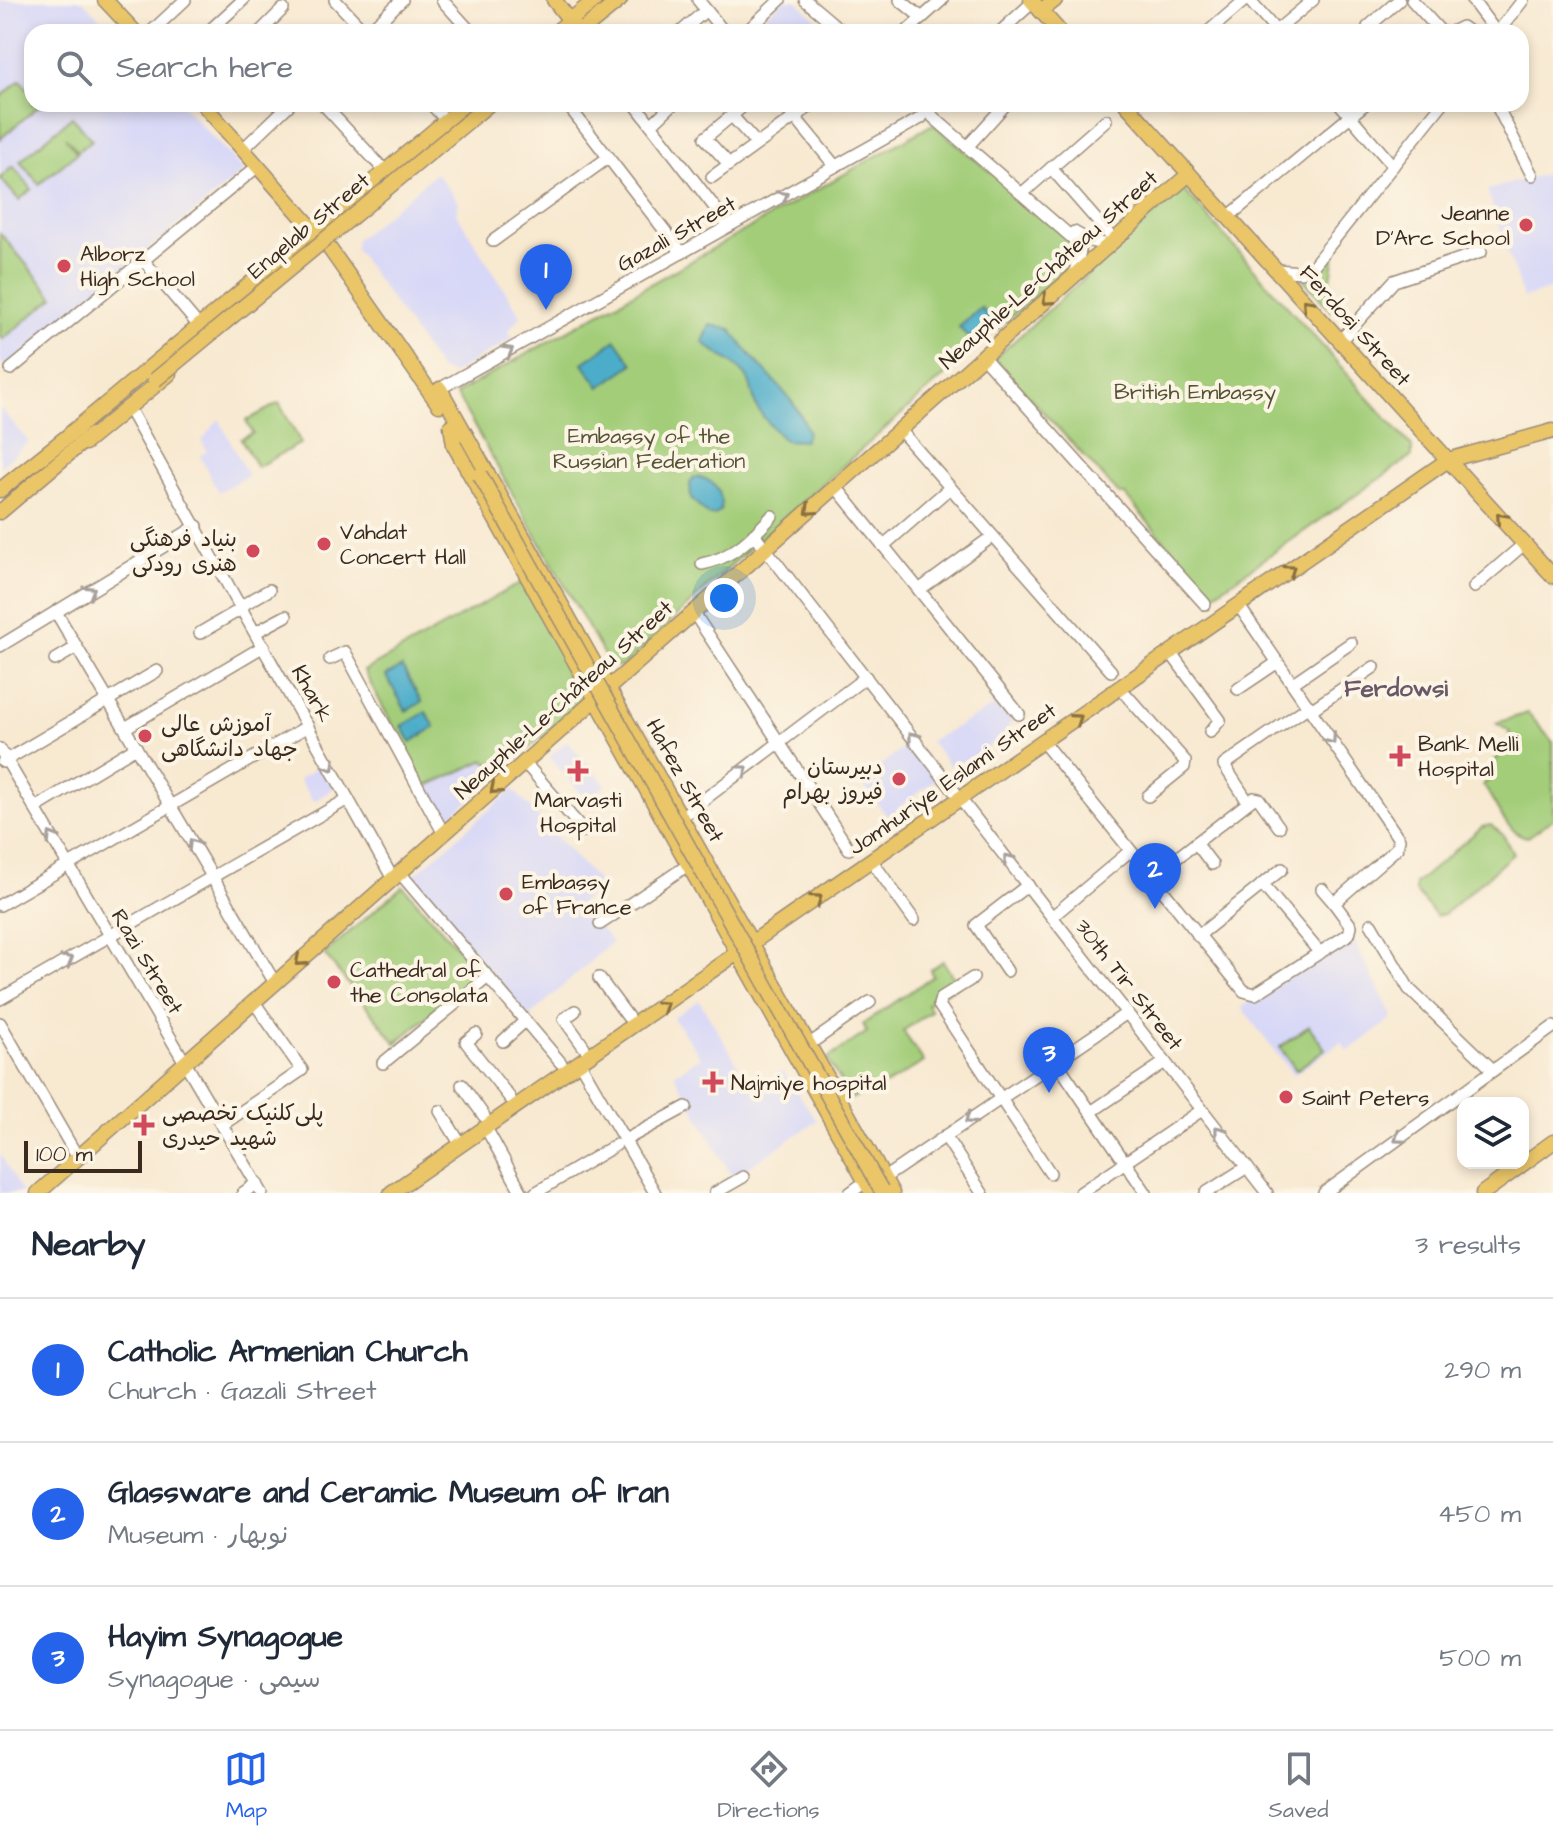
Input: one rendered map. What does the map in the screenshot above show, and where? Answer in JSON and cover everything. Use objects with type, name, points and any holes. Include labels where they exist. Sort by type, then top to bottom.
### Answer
[{"type":"main road","points":[[94,0],[116,24]]},
{"type":"main road","points":[[105,0],[128,24]]},
{"type":"main road","points":[[554,0],[573,24]]},
{"type":"main road","points":[[579,24],[595,0]]},
{"type":"main road","points":[[582,24],[620,0]]},
{"type":"main road","points":[[1035,4],[1055,0]]},
{"type":"main road","points":[[1035,4],[1053,24]]},
{"type":"main road","name":"Hafez Street","points":[[200,112],[213,126],[238,143]]},
{"type":"main road","name":"Hafez Street","points":[[210,112],[327,245],[436,391],[564,606],[811,1043],[879,1188]]},
{"type":"main road","points":[[0,490],[456,112]]},
{"type":"main road","name":"Enqelab Street","points":[[152,378],[469,112]]},
{"type":"main road","name":"Enqelab Street","points":[[152,378],[479,112]]},
{"type":"main road","points":[[0,512],[489,112]]},
{"type":"main road","name":"Ferdosi Street","points":[[1133,112],[1553,576]]},
{"type":"main road","points":[[385,171],[398,186]]},
{"type":"main road","name":"Neauphle-Le-Château Street","points":[[38,1193],[1189,174]]},
{"type":"main road","points":[[262,273],[273,277],[276,286]]},
{"type":"main road","points":[[71,433],[152,378]]},
{"type":"main road","points":[[85,443],[93,431],[152,378]]},
{"type":"main road","name":"Hafez Street","points":[[436,391],[451,426],[879,1188]]},
{"type":"main road","name":"Hafez Street","points":[[451,426],[454,445],[762,1002],[879,1188]]},
{"type":"main road","name":"Jomhuriye Eslami Street","points":[[391,1193],[461,1145],[514,1102],[631,1022],[737,956],[1448,460],[1553,431]]},
{"type":"main road","points":[[544,607],[564,606]]},
{"type":"main road","points":[[762,1002],[781,993]]},
{"type":"main road","points":[[1483,1193],[1553,1142]]},
{"type":"street","points":[[159,24],[185,0]]},
{"type":"street","points":[[217,24],[243,0]]},
{"type":"street","points":[[335,0],[358,24]]},
{"type":"street","points":[[375,24],[402,0]]},
{"type":"street","points":[[442,0],[464,24]]},
{"type":"street","points":[[698,0],[717,24]]},
{"type":"street","points":[[754,24],[780,0]]},
{"type":"street","points":[[805,0],[834,24]]},
{"type":"street","points":[[900,0],[922,18]]},
{"type":"street","points":[[915,24],[942,0]]},
{"type":"street","points":[[1218,24],[1247,0],[1269,24]]},
{"type":"street","points":[[1284,24],[1313,0]]},
{"type":"street","points":[[1371,24],[1399,0]]},
{"type":"street","points":[[1412,0],[1434,24]]},
{"type":"street","points":[[1472,0],[1491,24]]},
{"type":"street","points":[[1504,24],[1523,0]]},
{"type":"street","points":[[1010,24],[1035,4]]},
{"type":"street","points":[[268,24],[283,9]]},
{"type":"street","points":[[690,24],[706,10]]},
{"type":"street","points":[[238,143],[279,112]]},
{"type":"street","points":[[330,112],[385,171]]},
{"type":"street","points":[[438,112],[446,120]]},
{"type":"street","points":[[573,112],[682,253]]},
{"type":"street","points":[[641,112],[729,226]]},
{"type":"street","points":[[651,125],[665,112]]},
{"type":"street","points":[[729,164],[705,138],[737,112],[757,144]]},
{"type":"street","points":[[791,112],[835,166]]},
{"type":"street","points":[[712,177],[802,112]]},
{"type":"street","name":"Gazali Street","points":[[436,391],[921,118],[924,112]]},
{"type":"street","points":[[935,112],[1079,240],[1111,243]]},
{"type":"street","points":[[970,144],[999,112]]},
{"type":"street","points":[[1347,112],[1393,166]]},
{"type":"street","points":[[1228,217],[1355,112]]},
{"type":"street","points":[[1277,270],[1301,272],[1313,266],[1436,112]]},
{"type":"street","points":[[1500,112],[1532,175]]},
{"type":"street","points":[[1026,190],[1106,120]]},
{"type":"street","points":[[970,144],[1026,190],[1079,240],[1080,251],[1074,276]]},
{"type":"street","points":[[493,241],[609,157]]},
{"type":"street","points":[[11,369],[258,166]]},
{"type":"street","points":[[1051,168],[1111,243]]},
{"type":"street","points":[[1340,341],[1394,281],[1481,252]]},
{"type":"street","points":[[144,261],[199,326]]},
{"type":"street","points":[[983,357],[1205,604]]},
{"type":"street","name":"Khark","points":[[128,407],[348,799],[396,876],[525,1021],[577,1060]]},
{"type":"street","points":[[900,430],[1111,671]]},
{"type":"street","points":[[836,487],[1019,714]]},
{"type":"street","points":[[883,546],[945,492]]},
{"type":"street","points":[[702,564],[719,561],[772,516]]},
{"type":"street","points":[[0,646],[197,526]]},
{"type":"street","name":"30th Tir Street","points":[[758,531],[866,677],[1267,1193]]},
{"type":"street","points":[[919,590],[986,541]]},
{"type":"street","points":[[1474,587],[1524,544]]},
{"type":"street","points":[[200,633],[269,590]]},
{"type":"street","points":[[1239,606],[1397,835],[1397,848],[1334,903]]},
{"type":"street","points":[[56,612],[275,983]]},
{"type":"street","points":[[694,613],[849,849]]},
{"type":"street","points":[[256,632],[286,616]]},
{"type":"street","points":[[1293,683],[1351,643]]},
{"type":"street","points":[[125,728],[264,646]]},
{"type":"street","points":[[55,660],[77,647]]},
{"type":"street","points":[[330,659],[345,652],[444,834]]},
{"type":"street","points":[[1171,653],[1219,718],[1220,723],[1210,732]]},
{"type":"street","points":[[1238,689],[1278,662]]},
{"type":"street","points":[[1248,802],[1224,765],[1374,667]]},
{"type":"street","points":[[2,758],[157,671]]},
{"type":"street","points":[[681,817],[866,677]]},
{"type":"street","points":[[1120,688],[1185,761],[1184,767],[1148,796]]},
{"type":"street","points":[[0,888],[4,902],[308,726]]},
{"type":"street","points":[[1043,742],[1240,988],[1252,995],[1349,934],[1351,926],[1322,889]]},
{"type":"street","points":[[35,808],[136,747]]},
{"type":"street","name":"Razi Street","points":[[2,758],[35,808],[260,1188]]},
{"type":"street","points":[[525,763],[584,831]]},
{"type":"street","points":[[0,999],[348,799]]},
{"type":"street","points":[[1151,878],[1248,802],[1259,799],[1279,827]]},
{"type":"street","points":[[1196,843],[1212,864]]},
{"type":"street","points":[[1053,916],[1130,851]]},
{"type":"street","points":[[872,861],[914,920]]},
{"type":"street","points":[[600,924],[688,865]]},
{"type":"street","points":[[1198,936],[1282,869]]},
{"type":"street","points":[[1262,884],[1320,953]]},
{"type":"street","points":[[1007,971],[976,925],[1028,885]]},
{"type":"street","points":[[1371,924],[1409,989],[1493,1070]]},
{"type":"street","points":[[383,1063],[488,977]]},
{"type":"street","points":[[599,978],[631,1022]]},
{"type":"street","points":[[973,978],[939,1002],[1050,1173]]},
{"type":"street","points":[[222,1125],[302,1070],[254,1002]]},
{"type":"street","points":[[811,1043],[870,1002]]},
{"type":"street","points":[[575,1011],[564,1019],[577,1060],[620,1143],[655,1193]]},
{"type":"street","points":[[850,1193],[879,1188],[945,1136],[1127,1013]]},
{"type":"street","points":[[503,1041],[525,1021]]},
{"type":"street","points":[[0,1023],[78,1158]]},
{"type":"street","points":[[1324,1193],[1553,1027]]},
{"type":"street","points":[[476,1034],[466,1042],[514,1102]]},
{"type":"street","points":[[0,1053],[13,1046]]},
{"type":"street","points":[[1056,1061],[1146,1193]]},
{"type":"street","points":[[1091,1112],[1165,1062]]},
{"type":"street","points":[[462,1085],[487,1123],[522,1193]]},
{"type":"street","points":[[535,1193],[686,1107]]},
{"type":"street","points":[[1080,1193],[1202,1110]]},
{"type":"street","points":[[440,1111],[461,1145]]},
{"type":"street","points":[[945,1136],[982,1193]]},
{"type":"street","points":[[1206,1193],[1247,1167]]},
{"type":"street","points":[[715,1193],[743,1177]]},
{"type":"street","points":[[243,1193],[260,1188]]},
{"type":"shaded area","name":"Alborz High School","points":[[0,0],[82,0],[105,24],[24,24],[24,112],[189,112],[244,171],[5,368],[0,360]]},
{"type":"shaded area","points":[[783,0],[795,0],[823,24],[757,24]]},
{"type":"shaded area","name":"Jeanne D'Arc School","points":[[1553,172],[1553,289],[1523,298],[1487,190]]},
{"type":"shaded area","points":[[436,173],[459,202],[456,213],[521,316],[508,331],[513,338],[452,374],[440,370],[355,248],[356,240]]},
{"type":"shaded area","points":[[0,408],[29,442],[0,467]]},
{"type":"shaded area","points":[[219,419],[248,476],[218,492],[200,456],[207,451],[202,441]]},
{"type":"shaded area","points":[[1002,702],[1015,720],[1008,725],[1011,730],[964,765],[960,760],[950,766],[930,741]]},
{"type":"shaded area","name":"Marvasti Hospital","points":[[567,741],[606,785],[588,801],[549,757]]},
{"type":"shaded area","name":"دبیرستان فیروز بهرام","points":[[911,742],[938,778],[887,816],[860,781]]},
{"type":"shaded area","points":[[485,760],[499,774],[443,823],[425,787]]},
{"type":"shaded area","points":[[321,765],[334,787],[316,801],[312,800],[299,779]]},
{"type":"shaded area","name":"Embassy of France","points":[[513,789],[600,884],[580,904],[612,942],[529,1017],[410,879]]},
{"type":"shaded area","points":[[1352,937],[1392,1015],[1391,1020],[1348,1051],[1341,1042],[1293,1075],[1241,1007]]},
{"type":"shaded area","name":"Najmiye hospital","points":[[699,1000],[753,1089],[783,1071],[817,1121],[733,1178],[674,1074],[701,1057],[673,1018]]},
{"type":"shaded area","points":[[0,1153],[22,1193],[0,1193]]},
{"type":"green space","points":[[20,80],[24,85],[24,112],[32,112],[0,139],[0,98]]},
{"type":"green space","points":[[72,117],[92,140],[78,151],[65,137],[77,153],[39,184],[20,161]]},
{"type":"green space","name":"Embassy of the Russian Federation","points":[[933,124],[1072,241],[1072,263],[740,557],[622,667],[609,664],[456,394]]},
{"type":"green space","points":[[13,166],[32,189],[19,200],[0,178]]},
{"type":"green space","name":"British Embassy","points":[[1183,189],[1412,447],[1412,456],[1211,596],[1125,495],[1120,495],[994,359]]},
{"type":"green space","points":[[0,233],[54,297],[3,339],[0,338]]},
{"type":"green space","points":[[1336,249],[1328,296],[1332,312],[1302,278],[1315,272]]},
{"type":"green space","points":[[279,403],[301,443],[257,467],[241,439],[253,433],[246,421]]},
{"type":"green space","points":[[522,582],[588,697],[499,774],[485,760],[425,787],[364,671]]},
{"type":"green space","points":[[1528,713],[1553,742],[1553,819],[1528,837],[1513,830],[1483,785],[1494,774],[1488,767],[1510,746],[1509,731],[1496,723]]},
{"type":"green space","points":[[1491,825],[1503,835],[1513,854],[1444,914],[1436,916],[1415,891],[1415,884],[1482,827]]},
{"type":"green space","points":[[403,886],[480,973],[396,1043],[324,954]]},
{"type":"green space","points":[[943,961],[958,985],[927,1004],[931,1011],[903,1031],[924,1062],[870,1094],[863,1093],[851,1099],[827,1059],[867,1032],[863,1024],[933,976],[930,970]]},
{"type":"green space","points":[[1309,1026],[1325,1049],[1296,1070],[1280,1047]]},
{"type":"water","points":[[981,308],[991,320],[969,339],[959,327]]},
{"type":"water","points":[[710,325],[731,329],[750,355],[783,390],[808,431],[804,441],[784,440],[765,420],[756,406],[746,376],[736,365],[703,342]]},
{"type":"water","points":[[616,340],[633,364],[600,387],[583,363]]},
{"type":"water","points":[[694,477],[707,479],[718,491],[721,510],[715,515],[708,515],[691,498],[690,483]]},
{"type":"water","points":[[402,667],[422,702],[406,711],[386,676]]},
{"type":"water","points":[[426,712],[435,727],[411,742],[402,726]]},
{"type":"place","name":"Jeanne D'Arc School","points":[[1526,225]]},
{"type":"place","name":"Alborz High School","points":[[64,266]]},
{"type":"place","name":"Catholic Armenian Church","points":[[546,310]]},
{"type":"place","name":"Vahdat Concert Hall","points":[[324,544]]},
{"type":"place","name":"بنیاد فرهنگی هنری رودکی","points":[[253,551]]},
{"type":"place","name":"آموزش عالی جهاد دانشگاهی","points":[[145,736]]},
{"type":"place","name":"Bank Melli Hospital","points":[[1400,756]]},
{"type":"place","name":"Marvasti Hospital","points":[[578,771]]},
{"type":"place","name":"دبیرستان فیروز بهرام","points":[[899,779]]},
{"type":"place","name":"Embassy of France","points":[[506,894]]},
{"type":"place","name":"Glassware and Ceramic Museum of Iran","points":[[1155,909]]},
{"type":"place","name":"Cathedral of the Consolata","points":[[334,982]]},
{"type":"place","name":"Najmiye hospital","points":[[713,1082]]},
{"type":"place","name":"Hayim Synagogue","points":[[1049,1093]]},
{"type":"place","name":"Saint Peters","points":[[1286,1097]]},
{"type":"place","name":"پلی‌کلنیک تخصصی شهید حیدری","points":[[144,1125]]},
{"type":"district","name":"Ferdowsi","points":[[1396,688]]}]
